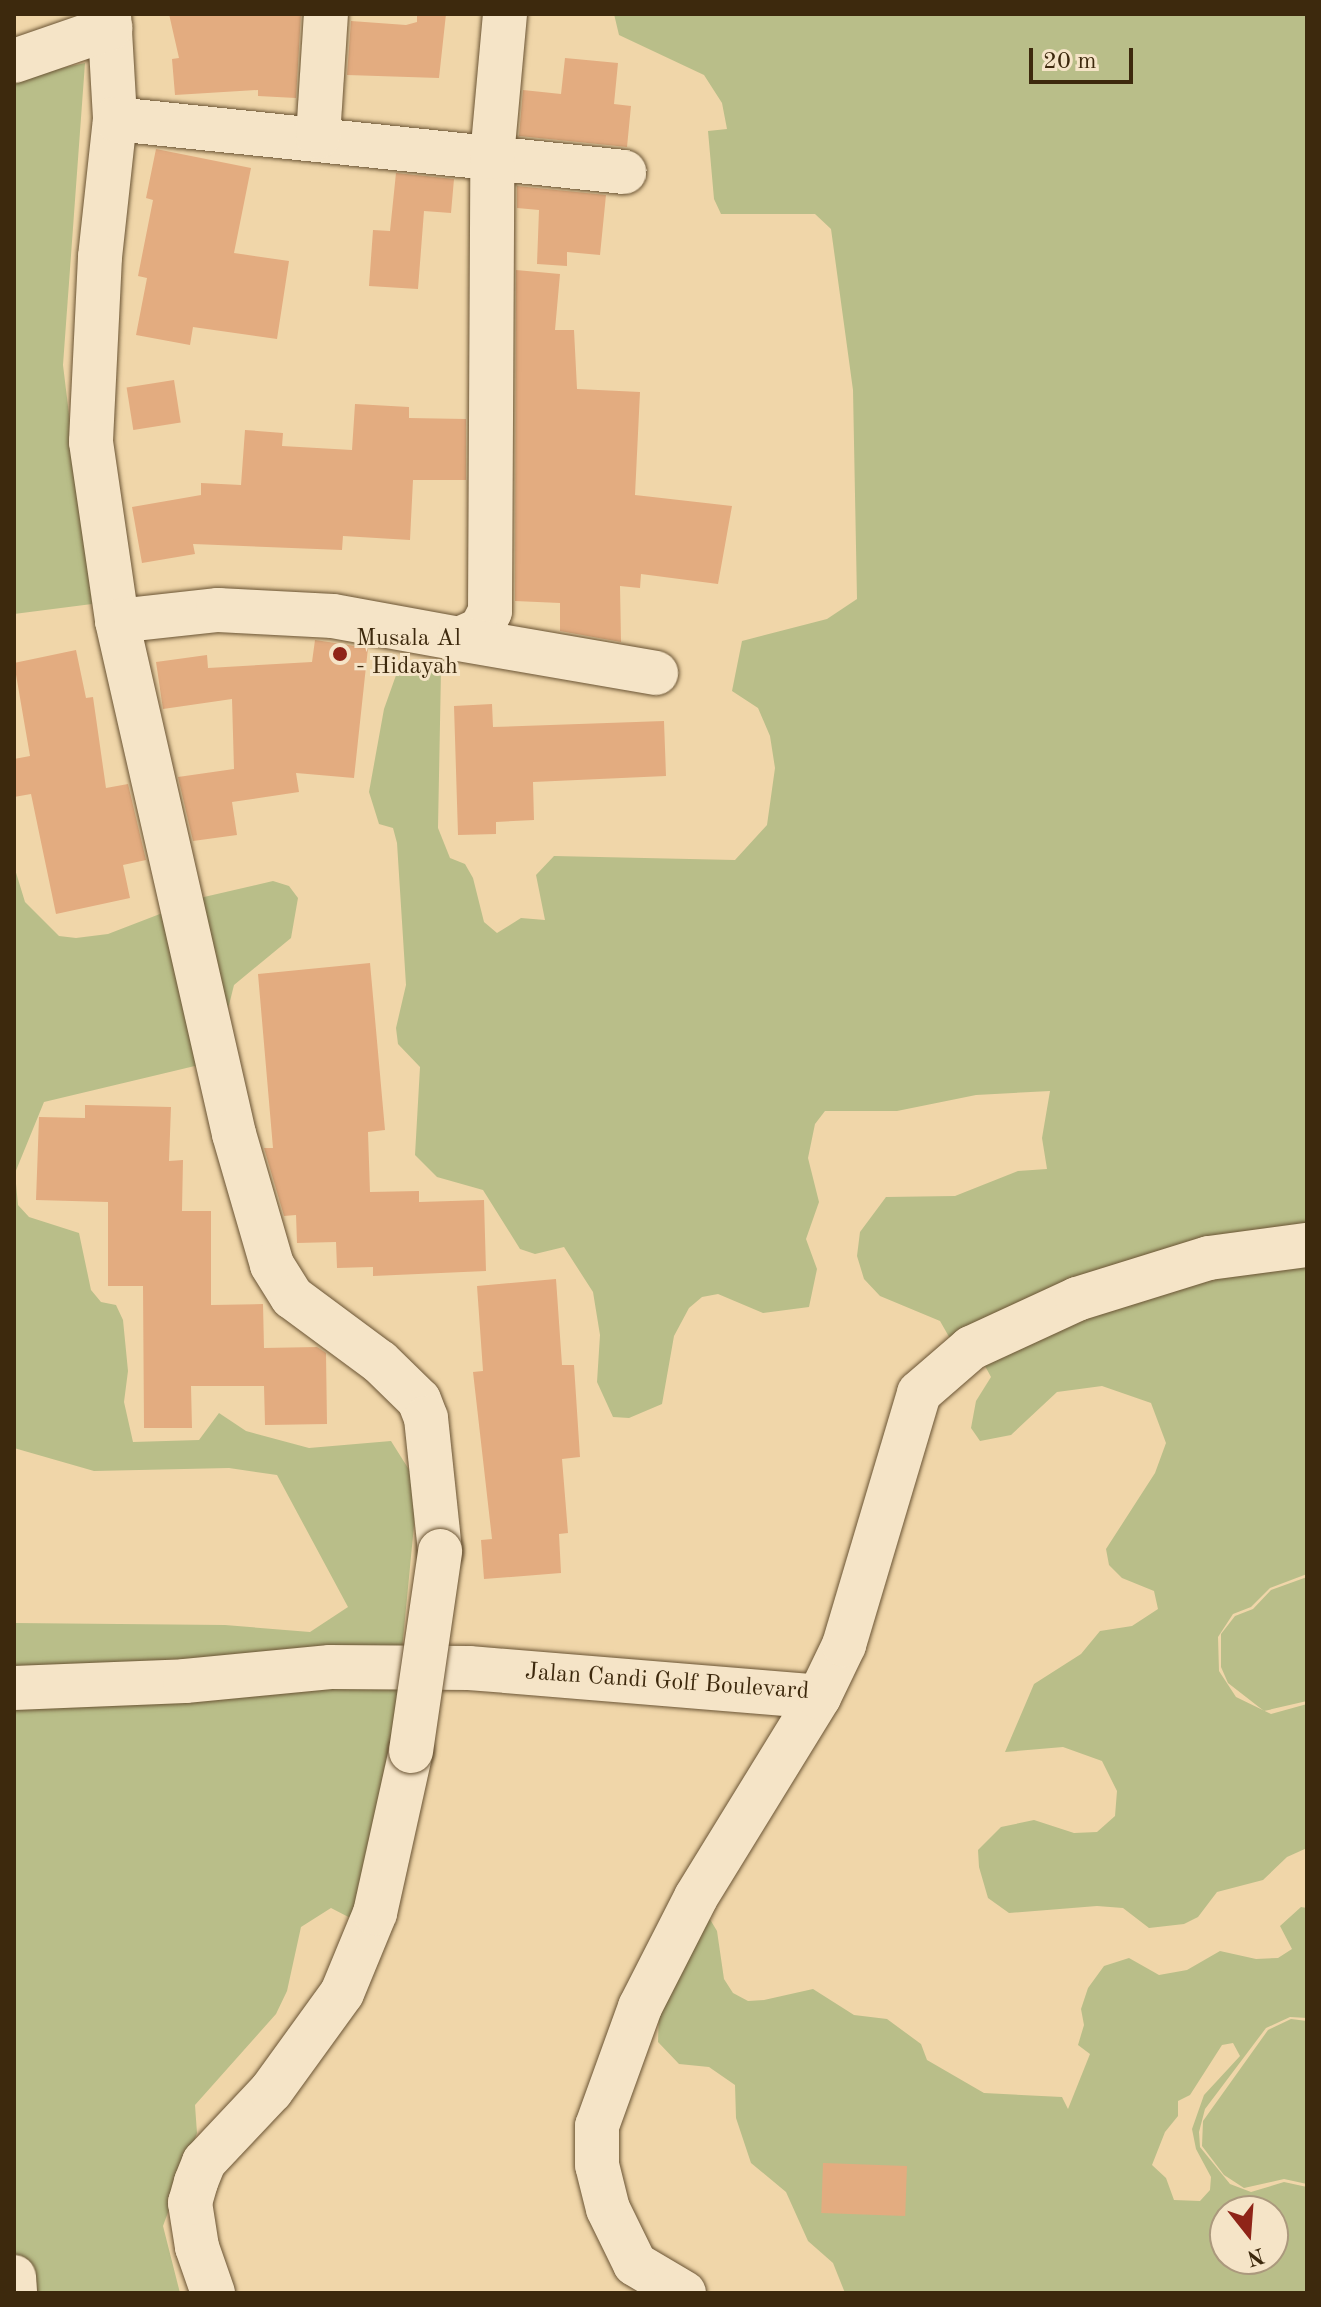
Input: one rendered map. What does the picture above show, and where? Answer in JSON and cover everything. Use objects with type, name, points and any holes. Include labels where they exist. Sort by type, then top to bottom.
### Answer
[{"type":"street","points":[[318,137],[326,14]]},
{"type":"street","points":[[459,639],[481,629],[490,611],[492,157],[505,14]]},
{"type":"street","points":[[14,61],[109,21],[115,119],[100,257],[91,442],[117,621],[234,1134],[272,1265],[292,1297],[407,1384],[419,1400],[428,1432],[440,1551],[411,1751],[375,1913],[342,1993],[271,2091],[204,2162],[196,2182],[190,2203],[197,2247],[213,2293]]},
{"type":"street","points":[[115,119],[318,137],[624,172]]},
{"type":"street","points":[[117,621],[218,610],[319,615],[656,673]]},
{"type":"street","name":"Jalan Candi Golf Boulevard","points":[[14,1688],[185,1681],[330,1667],[454,1668],[819,1697],[849,1632],[919,1393],[933,1378],[971,1348],[1077,1299],[1209,1258],[1307,1245]]},
{"type":"street","points":[[684,2293],[635,2264],[608,2209],[597,2165],[597,2126],[640,2007],[696,1897],[819,1697]]},
{"type":"street","points":[[14,2277],[15,2293]]},
{"type":"green space","points":[[614,14],[1307,14],[1307,1574],[1270,1588],[1251,1607],[1233,1614],[1218,1637],[1219,1671],[1236,1697],[1271,1714],[1307,1704],[1307,1848],[1287,1857],[1263,1880],[1217,1892],[1198,1917],[1184,1924],[1149,1928],[1123,1908],[1097,1906],[1009,1913],[988,1898],[979,1867],[978,1850],[1001,1827],[1034,1820],[1074,1833],[1097,1832],[1115,1816],[1117,1791],[1102,1761],[1063,1747],[1005,1752],[1034,1684],[1081,1654],[1100,1631],[1132,1626],[1158,1609],[1154,1591],[1122,1578],[1109,1565],[1106,1549],[1155,1473],[1166,1443],[1151,1403],[1102,1386],[1057,1392],[1011,1435],[980,1441],[971,1428],[976,1401],[991,1377],[973,1344],[952,1342],[940,1321],[880,1296],[864,1279],[857,1256],[860,1232],[886,1197],[955,1196],[1018,1171],[1047,1169],[1042,1138],[1050,1091],[976,1095],[897,1111],[825,1111],[815,1124],[808,1158],[819,1202],[806,1239],[817,1269],[809,1307],[763,1313],[718,1294],[702,1297],[689,1308],[674,1336],[662,1404],[629,1418],[613,1417],[597,1382],[600,1335],[593,1292],[564,1247],[535,1254],[520,1249],[483,1190],[437,1177],[415,1155],[420,1067],[398,1044],[396,1028],[406,985],[397,843],[393,828],[379,824],[369,792],[384,709],[400,664],[431,659],[441,671],[438,828],[450,858],[465,864],[473,878],[484,922],[497,933],[521,918],[545,920],[536,875],[554,856],[735,860],[767,825],[775,768],[770,736],[758,708],[732,691],[742,641],[827,619],[857,599],[853,390],[831,229],[815,214],[721,214],[714,199],[708,131],[727,129],[722,103],[704,75],[619,35]]},
{"type":"green space","points":[[85,63],[63,365],[92,604],[14,614],[14,78]]},
{"type":"green space","points":[[14,866],[25,902],[59,936],[76,938],[108,934],[204,897],[273,881],[289,886],[298,898],[291,938],[234,985],[226,1017],[199,1065],[44,1102],[15,1173],[18,1205],[29,1217],[79,1233],[91,1290],[101,1302],[116,1305],[123,1320],[128,1371],[124,1402],[133,1442],[199,1440],[219,1413],[246,1431],[309,1448],[391,1441],[418,1484],[388,1795],[362,1924],[331,1908],[301,1927],[287,1991],[276,2014],[195,2105],[197,2133],[163,2226],[180,2293],[14,2293],[14,1623],[225,1625],[310,1632],[348,1607],[277,1475],[229,1468],[94,1471],[14,1448]]},
{"type":"green space","points":[[1307,1577],[1307,1701],[1264,1711],[1228,1683],[1221,1667],[1221,1634],[1235,1616],[1253,1609],[1271,1590]]},
{"type":"green space","points":[[1301,1907],[1307,1908],[1307,2018],[1290,2017],[1266,2028],[1205,2109],[1199,2132],[1200,2147],[1230,2184],[1251,2192],[1284,2182],[1307,2187],[1307,2293],[845,2293],[833,2263],[808,2241],[786,2192],[751,2163],[736,2118],[735,2085],[709,2067],[679,2064],[658,2042],[659,2011],[708,1916],[717,1931],[724,1979],[733,1993],[748,2001],[813,1989],[854,2015],[887,2019],[921,2044],[927,2060],[984,2093],[1062,2097],[1068,2109],[1090,2054],[1078,2045],[1084,2025],[1081,2009],[1088,1988],[1104,1966],[1129,1958],[1159,1975],[1187,1970],[1220,1951],[1256,1959],[1278,1958],[1292,1949],[1280,1926]],"holes":[[[1233,2043],[1240,2056],[1204,2095],[1192,2129],[1196,2149],[1211,2177],[1210,2190],[1200,2201],[1174,2200],[1166,2178],[1152,2165],[1165,2132],[1178,2116],[1178,2101],[1190,2095],[1222,2045]]]},
{"type":"green space","points":[[1291,2019],[1307,2021],[1307,2184],[1284,2179],[1244,2188],[1224,2175],[1202,2146],[1203,2121],[1268,2030]]},
{"type":"building","points":[[169,14],[301,14],[296,98],[258,96],[258,90],[175,95],[172,59],[179,58]]},
{"type":"building","points":[[417,14],[446,14],[439,78],[347,75],[351,21],[406,25],[417,22]]},
{"type":"building","points":[[565,58],[618,63],[614,104],[631,106],[627,147],[519,136],[523,90],[561,94]]},
{"type":"building","points":[[156,149],[251,168],[234,253],[289,261],[277,339],[193,327],[190,345],[136,335],[147,278],[138,276],[153,200],[146,198]]},
{"type":"building","points":[[396,173],[454,179],[451,213],[424,211],[418,289],[369,286],[373,230],[390,231]]},
{"type":"building","points":[[517,186],[606,195],[600,255],[567,252],[567,266],[537,264],[539,210],[517,208]]},
{"type":"building","points":[[516,270],[560,274],[555,330],[574,330],[577,389],[640,392],[635,495],[732,506],[718,584],[641,574],[640,588],[620,586],[621,642],[560,631],[560,603],[515,601]]},
{"type":"building","points":[[174,380],[181,422],[133,430],[127,388]]},
{"type":"building","points":[[355,404],[409,407],[409,418],[466,419],[466,480],[413,480],[410,540],[343,536],[342,550],[193,544],[195,554],[142,563],[132,507],[201,495],[201,483],[241,485],[245,430],[283,433],[282,446],[352,450]]},
{"type":"building","points":[[315,640],[368,648],[354,778],[296,773],[299,792],[232,802],[237,835],[193,841],[178,777],[234,769],[232,699],[163,709],[156,662],[207,655],[208,668],[312,662]]},
{"type":"building","points":[[76,650],[86,698],[93,697],[106,788],[128,784],[146,860],[123,865],[130,898],[56,914],[31,794],[14,797],[14,759],[30,756],[14,663]]},
{"type":"building","points":[[492,704],[493,727],[664,721],[666,776],[533,782],[534,820],[496,822],[496,834],[458,835],[454,706]]},
{"type":"building","points":[[370,963],[385,1130],[368,1132],[370,1192],[419,1191],[419,1202],[484,1200],[486,1271],[373,1276],[373,1267],[337,1268],[336,1242],[297,1243],[296,1215],[284,1216],[264,1148],[273,1148],[258,974]]},
{"type":"building","points":[[85,1105],[171,1107],[169,1161],[183,1160],[182,1211],[211,1211],[211,1305],[263,1304],[264,1348],[317,1347],[326,1353],[327,1424],[265,1425],[264,1386],[191,1386],[192,1428],[144,1428],[143,1286],[108,1286],[108,1202],[36,1200],[39,1117],[85,1118]]},
{"type":"building","points":[[556,1279],[562,1365],[574,1365],[580,1457],[562,1459],[568,1533],[559,1534],[561,1573],[484,1579],[481,1540],[492,1539],[473,1372],[483,1371],[477,1286]]},
{"type":"building","points":[[823,2163],[907,2166],[905,2216],[821,2213]]},
{"type":"place","name":"Musala Al - Hidayah","points":[[340,654]]}]
